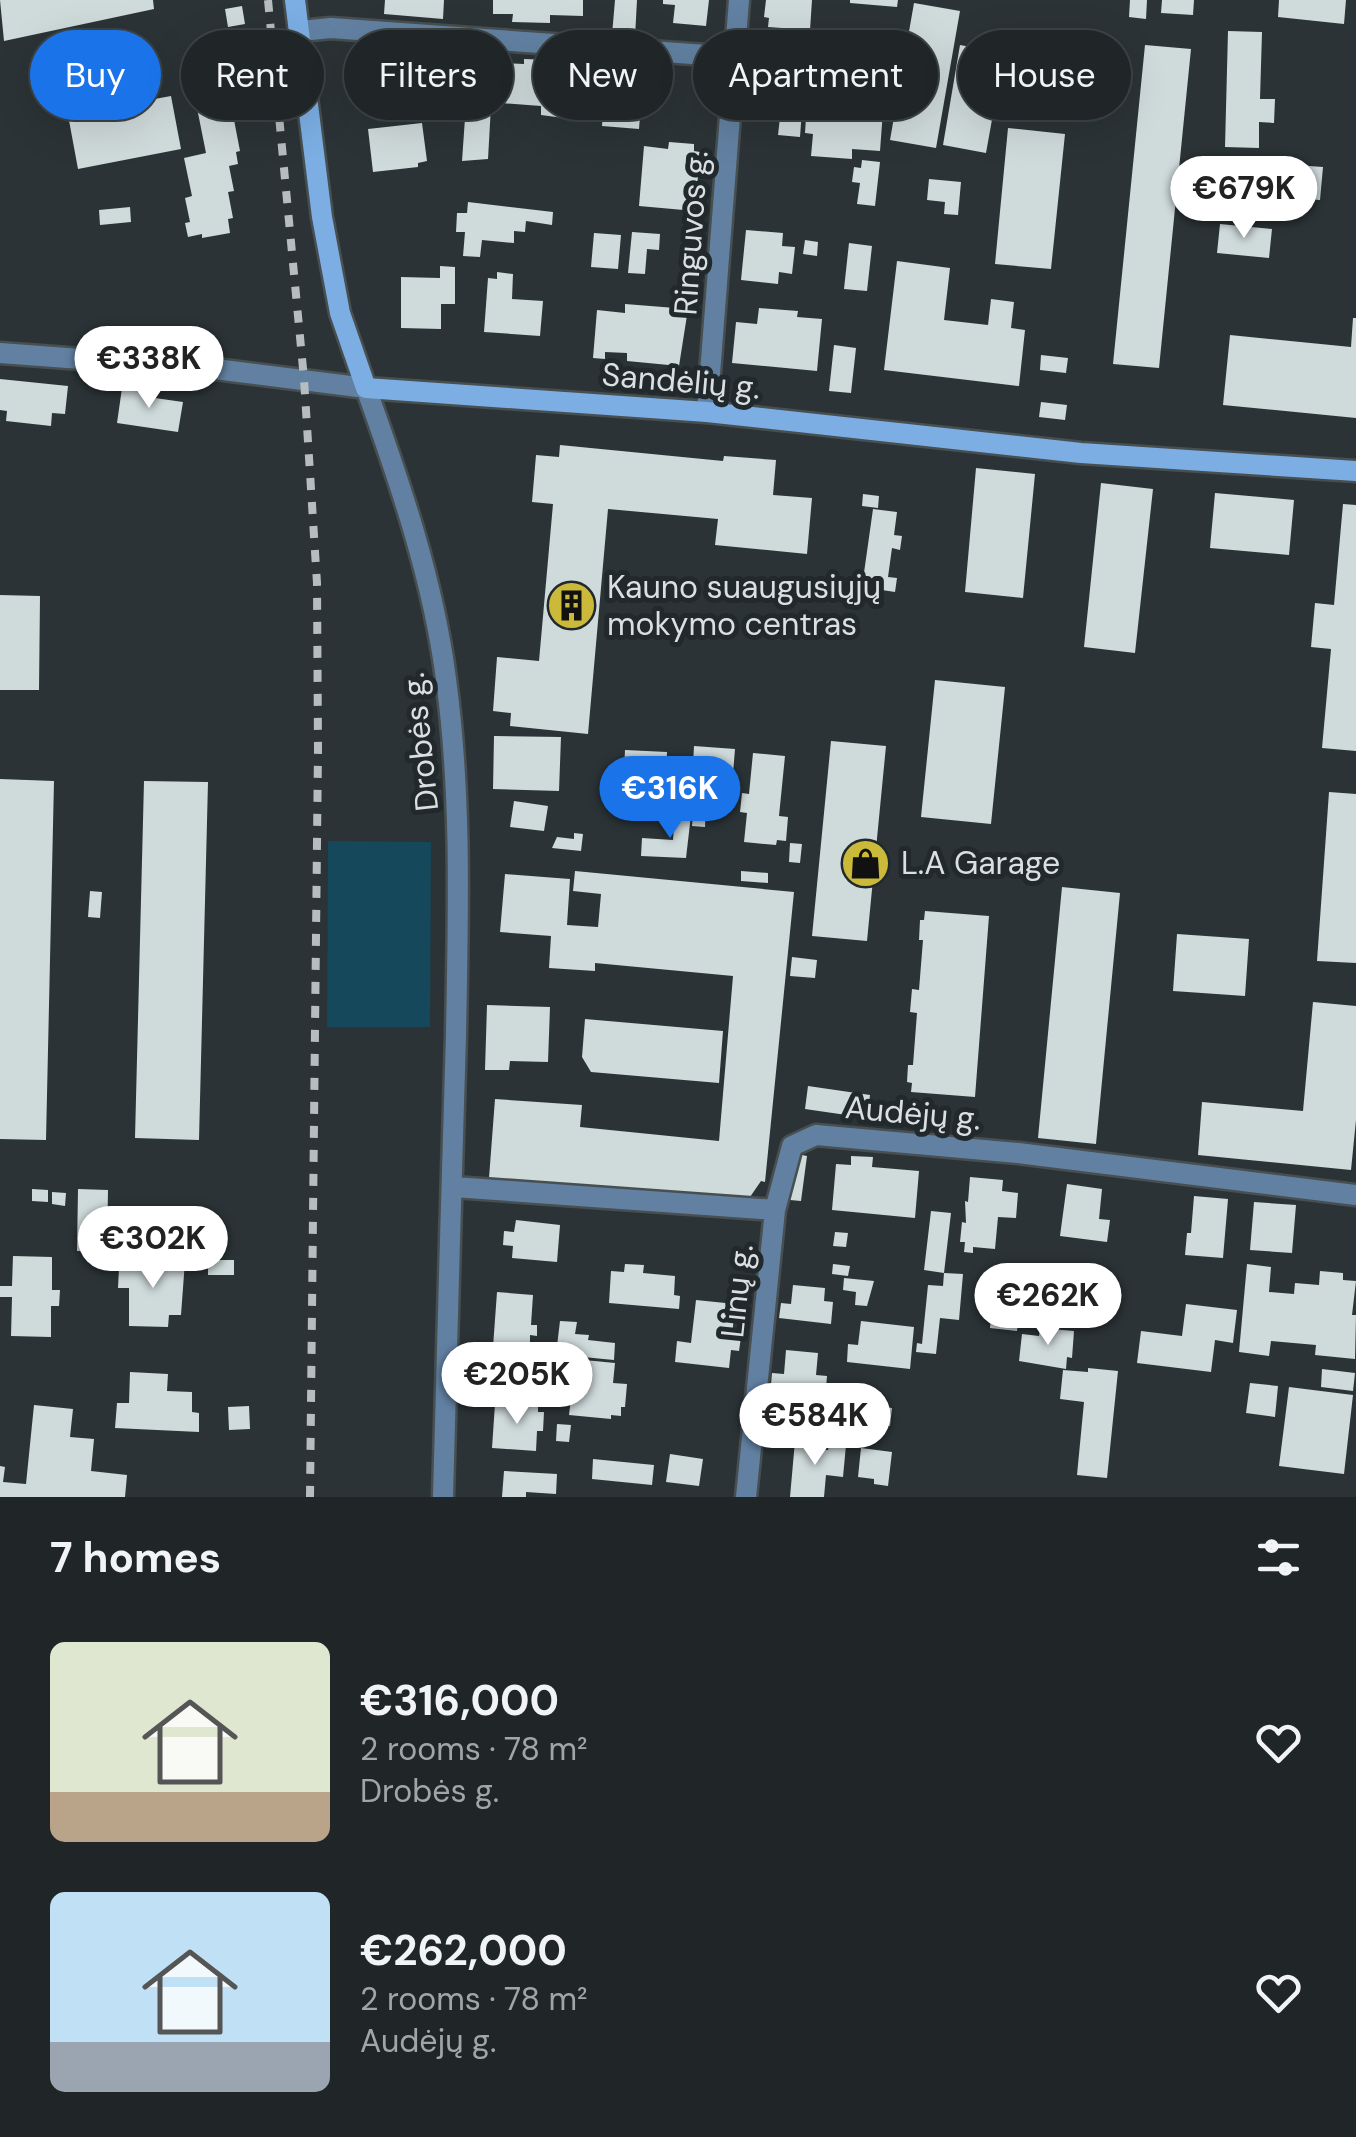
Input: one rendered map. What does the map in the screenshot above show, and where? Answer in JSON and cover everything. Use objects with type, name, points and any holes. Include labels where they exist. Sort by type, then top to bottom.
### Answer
[{"type":"street","name":"Drobės g.","points":[[295,0],[300,30]]},
{"type":"street","name":"Ringuvos g.","points":[[736,30],[739,0]]},
{"type":"street","points":[[310,30],[331,28],[693,55]]},
{"type":"street","name":"Drobės g.","points":[[311,120],[322,217],[340,313],[406,500],[432,604],[448,695],[460,852],[443,1497]]},
{"type":"street","name":"Ringuvos g.","points":[[707,412],[729,120]]},
{"type":"street","name":"Sandėlių g.","points":[[0,353],[215,369],[366,388],[707,412],[1081,452],[1356,471]]},
{"type":"street","name":"Audėjų g.","points":[[775,1210],[792,1146],[816,1135],[1018,1153],[1356,1195]]},
{"type":"street","points":[[454,1187],[775,1210]]},
{"type":"street","name":"Linų g.","points":[[746,1497],[775,1210]]},
{"type":"shaded area","points":[[328,841],[431,842],[430,1027],[327,1027]]},
{"type":"building","points":[[0,0],[153,0],[154,9],[56,30],[30,30],[30,35],[4,41]]},
{"type":"building","points":[[385,0],[444,0],[443,19],[384,14]]},
{"type":"building","points":[[493,0],[583,0],[583,16],[550,15],[550,23],[512,22],[513,14],[493,14]]},
{"type":"building","points":[[615,0],[637,0],[635,30],[612,30]]},
{"type":"building","points":[[663,0],[709,0],[706,26],[673,23],[675,5],[663,4]]},
{"type":"building","points":[[766,0],[812,0],[810,30],[768,27],[769,18],[764,17]]},
{"type":"building","points":[[850,0],[898,0],[897,7]]},
{"type":"building","points":[[1130,0],[1147,0],[1146,19],[1129,17]]},
{"type":"building","points":[[1162,0],[1194,0],[1193,15],[1161,13]]},
{"type":"building","points":[[1279,0],[1346,0],[1344,24],[1278,17]]},
{"type":"building","points":[[914,3],[960,11],[936,148],[890,140],[894,120],[938,120],[938,30],[909,30]]},
{"type":"building","points":[[242,6],[245,24],[228,27],[225,9]]},
{"type":"building","points":[[1228,31],[1262,32],[1260,99],[1275,99],[1274,123],[1259,122],[1259,148],[1225,147]]},
{"type":"building","points":[[1145,45],[1191,49],[1159,368],[1113,364]]},
{"type":"building","points":[[958,57],[958,120],[992,120],[986,153],[943,145]]},
{"type":"building","points":[[524,59],[533,59],[533,105],[513,104],[513,63],[524,64]]},
{"type":"building","points":[[171,96],[181,149],[78,169],[69,120],[161,120],[161,98]]},
{"type":"building","points":[[199,120],[234,120],[240,151],[236,152],[238,164],[229,166],[234,191],[228,192],[233,218],[228,219],[230,233],[188,237],[185,223],[190,222],[185,198],[192,196],[184,158],[206,153]]},
{"type":"building","points":[[465,120],[490,120],[488,159],[462,161]]},
{"type":"building","points":[[602,120],[640,120],[639,129],[602,126]]},
{"type":"building","points":[[780,120],[801,120],[800,137],[778,135]]},
{"type":"building","points":[[806,120],[882,120],[880,151],[852,149],[852,159],[811,156],[813,134],[805,133]]},
{"type":"building","points":[[422,123],[427,161],[418,163],[418,167],[373,172],[368,129]]},
{"type":"building","points":[[1008,128],[1065,134],[1051,269],[995,264]]},
{"type":"building","points":[[669,142],[694,144],[694,151],[700,152],[695,211],[639,206],[644,146],[668,149]]},
{"type":"building","points":[[862,160],[880,162],[875,206],[857,204],[860,183],[852,182],[854,167],[861,168]]},
{"type":"building","points":[[1227,160],[1323,167],[1320,200],[1224,193]]},
{"type":"building","points":[[929,179],[961,182],[958,215],[944,214],[945,202],[927,200]]},
{"type":"building","points":[[468,202],[553,212],[552,225],[526,221],[525,232],[514,231],[514,243],[482,240],[480,257],[463,256],[465,232],[456,232],[457,213],[467,213]]},
{"type":"building","points":[[130,207],[131,222],[100,225],[99,210]]},
{"type":"building","points":[[1220,224],[1272,229],[1269,258],[1217,253]]},
{"type":"building","points":[[746,230],[783,233],[782,246],[795,247],[792,274],[779,272],[778,284],[741,280]]},
{"type":"building","points":[[632,232],[660,234],[659,250],[647,249],[645,274],[628,273]]},
{"type":"building","points":[[594,233],[621,235],[618,269],[591,267]]},
{"type":"building","points":[[805,240],[818,242],[817,256],[803,254]]},
{"type":"building","points":[[849,243],[872,246],[867,291],[844,289]]},
{"type":"building","points":[[897,261],[950,268],[944,320],[988,325],[991,299],[1014,302],[1011,328],[1025,330],[1019,386],[884,370]]},
{"type":"building","points":[[440,266],[455,267],[455,304],[441,304],[441,329],[401,328],[401,277],[440,278]]},
{"type":"building","points":[[497,272],[513,274],[512,299],[543,301],[540,336],[484,332],[488,278],[497,279]]},
{"type":"building","points":[[625,304],[688,309],[679,366],[627,361],[627,353],[605,352],[605,359],[593,358],[597,310],[625,313]]},
{"type":"building","points":[[759,308],[798,311],[797,317],[822,319],[817,371],[732,363],[736,322],[757,324]]},
{"type":"building","points":[[1353,318],[1356,418],[1223,405],[1230,335],[1351,347]]},
{"type":"building","points":[[834,345],[856,348],[851,393],[829,391]]},
{"type":"building","points":[[1041,355],[1068,358],[1066,373],[1040,370]]},
{"type":"building","points":[[0,379],[68,386],[65,414],[52,413],[51,426],[6,421],[7,411],[0,410]]},
{"type":"building","points":[[122,388],[142,390],[141,396],[183,402],[178,432],[117,423]]},
{"type":"building","points":[[1041,402],[1067,405],[1065,420],[1039,417]]},
{"type":"building","name":"Kauno suaugusiųjų mokymo centras","points":[[560,445],[723,461],[724,456],[776,460],[773,495],[812,498],[807,554],[715,545],[718,519],[608,509],[588,734],[510,726],[511,713],[493,711],[497,657],[539,661],[553,504],[532,502],[536,455],[559,457]]},
{"type":"building","points":[[976,468],[1035,474],[1023,598],[965,592]]},
{"type":"building","points":[[1101,483],[1153,489],[1135,653],[1084,647]]},
{"type":"building","points":[[1215,493],[1294,500],[1289,555],[1210,548]]},
{"type":"building","points":[[863,494],[879,496],[878,508],[862,506]]},
{"type":"building","points":[[1343,504],[1356,505],[1356,751],[1322,748],[1331,649],[1311,647],[1315,603],[1334,605]]},
{"type":"building","points":[[873,509],[897,512],[894,535],[902,536],[900,550],[892,548],[888,577],[897,578],[895,592],[862,587]]},
{"type":"building","points":[[0,595],[40,596],[39,690],[0,690]]},
{"type":"building","points":[[935,680],[1005,687],[991,824],[921,817]]},
{"type":"building","points":[[494,736],[561,737],[559,791],[493,789]]},
{"type":"building","points":[[831,741],[886,746],[867,941],[812,936]]},
{"type":"building","points":[[694,746],[735,749],[732,786],[692,784]]},
{"type":"building","points":[[625,750],[667,752],[665,801],[623,798]]},
{"type":"building","points":[[753,753],[785,756],[779,816],[788,817],[786,841],[777,840],[776,845],[744,842],[747,813],[740,812],[742,793],[749,794]]},
{"type":"building","points":[[0,779],[54,781],[46,1140],[0,1139]]},
{"type":"building","points":[[144,781],[208,782],[199,1140],[135,1138]]},
{"type":"building","points":[[1329,792],[1356,794],[1356,963],[1317,961]]},
{"type":"building","points":[[514,801],[548,806],[544,831],[510,827]]},
{"type":"building","points":[[694,802],[706,802],[705,827],[692,826]]},
{"type":"building","points":[[675,814],[691,815],[686,858],[641,856],[642,838],[673,840]]},
{"type":"building","points":[[574,833],[583,834],[581,851],[552,848],[557,837],[574,839]]},
{"type":"building","points":[[790,843],[802,844],[800,863],[789,862]]},
{"type":"building","points":[[575,871],[794,892],[765,1182],[761,1181],[750,1197],[489,1178],[495,1099],[582,1105],[580,1127],[719,1141],[733,976],[595,963],[595,971],[549,968],[551,936],[500,932],[505,874],[570,879],[567,925],[598,927],[601,894],[573,891]]},
{"type":"building","points":[[741,871],[768,873],[768,883],[741,881]]},
{"type":"building","points":[[1062,887],[1120,893],[1096,1144],[1038,1138]]},
{"type":"building","points":[[90,891],[102,892],[100,918],[88,917]]},
{"type":"building","points":[[925,911],[989,916],[975,1097],[911,1092],[912,1083],[907,1082],[908,1065],[913,1065],[917,1013],[910,1012],[912,989],[919,990],[923,940],[919,940],[920,920],[924,920]]},
{"type":"building","points":[[1177,934],[1249,939],[1245,996],[1173,991]]},
{"type":"building","points":[[792,957],[817,960],[815,978],[790,976]]},
{"type":"building","points":[[1313,1002],[1356,1006],[1356,1120],[1351,1170],[1198,1155],[1202,1102],[1303,1111]]},
{"type":"building","points":[[487,1005],[550,1007],[548,1062],[510,1061],[509,1070],[485,1070]]},
{"type":"building","points":[[585,1019],[723,1031],[719,1083],[591,1072],[582,1057]]},
{"type":"building","points":[[808,1086],[870,1095],[867,1118],[805,1109]]},
{"type":"building","points":[[797,1154],[807,1156],[801,1201],[790,1200]]},
{"type":"building","points":[[851,1156],[873,1157],[872,1167],[919,1171],[915,1218],[832,1210],[836,1164],[851,1165]]},
{"type":"building","points":[[970,1177],[1003,1180],[1002,1191],[1018,1193],[1016,1218],[998,1217],[995,1249],[973,1247],[973,1253],[964,1252],[965,1242],[960,1242],[962,1222],[966,1223]]},
{"type":"building","points":[[1067,1184],[1102,1189],[1099,1219],[1110,1220],[1107,1242],[1060,1236]]},
{"type":"building","points":[[32,1189],[48,1190],[48,1202],[32,1201]]},
{"type":"building","points":[[78,1189],[108,1190],[107,1251],[77,1251]]},
{"type":"building","points":[[52,1192],[66,1193],[65,1206],[52,1204]]},
{"type":"building","points":[[1194,1196],[1228,1199],[1223,1258],[1185,1255]]},
{"type":"building","points":[[1254,1202],[1296,1205],[1292,1253],[1250,1250]]},
{"type":"building","points":[[931,1211],[951,1213],[944,1273],[924,1270]]},
{"type":"building","points":[[516,1220],[560,1225],[557,1262],[512,1258],[513,1246],[503,1245],[504,1231],[514,1232]]},
{"type":"building","points":[[835,1232],[848,1233],[846,1247],[833,1246]]},
{"type":"building","points":[[13,1256],[52,1257],[52,1290],[60,1290],[59,1306],[51,1306],[51,1337],[11,1336],[12,1297],[0,1297],[0,1286],[12,1286]]},
{"type":"building","points":[[130,1260],[185,1261],[181,1315],[169,1315],[168,1327],[129,1326],[129,1288],[118,1288],[119,1268],[130,1268]]},
{"type":"building","points":[[208,1260],[234,1260],[234,1275],[208,1275]]},
{"type":"building","points":[[625,1264],[644,1265],[643,1273],[675,1276],[674,1295],[680,1296],[679,1309],[609,1303],[611,1271],[624,1272]]},
{"type":"building","points":[[833,1264],[850,1266],[848,1276],[832,1274]]},
{"type":"building","points":[[1247,1264],[1271,1267],[1269,1292],[1294,1294],[1295,1283],[1319,1285],[1320,1271],[1343,1273],[1343,1280],[1356,1281],[1352,1315],[1356,1315],[1355,1359],[1315,1355],[1316,1345],[1271,1341],[1269,1356],[1239,1352]]},
{"type":"building","points":[[944,1273],[963,1274],[959,1320],[940,1318],[936,1354],[916,1352],[917,1343],[922,1344],[928,1285],[943,1286]]},
{"type":"building","points":[[988,1275],[1022,1278],[1021,1291],[1035,1293],[1034,1314],[1019,1313],[1017,1331],[990,1328],[992,1305],[986,1304]]},
{"type":"building","points":[[844,1278],[874,1281],[867,1306],[855,1305],[856,1292],[843,1290]]},
{"type":"building","points":[[793,1285],[825,1288],[824,1301],[833,1302],[831,1324],[779,1318],[781,1303],[791,1304]]},
{"type":"building","points":[[497,1292],[533,1295],[531,1325],[537,1325],[537,1336],[530,1335],[530,1350],[493,1347]]},
{"type":"building","points":[[696,1300],[735,1304],[732,1337],[741,1337],[739,1351],[731,1350],[729,1368],[675,1362],[677,1341],[691,1343]]},
{"type":"building","points":[[1186,1304],[1237,1310],[1233,1343],[1215,1340],[1211,1372],[1137,1363],[1141,1331],[1182,1336]]},
{"type":"building","points":[[560,1321],[577,1322],[575,1334],[589,1335],[588,1340],[615,1343],[614,1360],[552,1354]]},
{"type":"building","points":[[861,1321],[914,1327],[910,1369],[847,1362],[848,1344],[858,1345]]},
{"type":"building","points":[[1040,1328],[1074,1331],[1072,1358],[1067,1357],[1066,1369],[1019,1361],[1022,1334],[1039,1336]]},
{"type":"building","points":[[786,1350],[818,1353],[816,1375],[827,1376],[824,1411],[808,1409],[806,1426],[794,1425],[793,1431],[772,1429],[772,1421],[778,1421],[779,1397],[770,1396],[772,1373],[784,1374]]},
{"type":"building","points":[[574,1359],[615,1363],[613,1383],[627,1384],[621,1416],[611,1415],[611,1419],[569,1415],[571,1398],[564,1397],[565,1384],[572,1385]]},
{"type":"building","points":[[1088,1368],[1118,1371],[1107,1478],[1077,1475],[1084,1402],[1060,1399],[1063,1370],[1088,1372]]},
{"type":"building","points":[[1322,1369],[1355,1373],[1353,1391],[1321,1387]]},
{"type":"building","points":[[130,1372],[168,1374],[167,1391],[192,1392],[192,1412],[199,1413],[199,1432],[115,1428],[117,1403],[129,1403]]},
{"type":"building","points":[[1250,1383],[1278,1386],[1275,1417],[1246,1413]]},
{"type":"building","points":[[1289,1387],[1353,1395],[1344,1474],[1279,1466]]},
{"type":"building","points":[[495,1404],[538,1407],[538,1412],[544,1412],[543,1431],[537,1431],[536,1451],[492,1448]]},
{"type":"building","points":[[34,1405],[73,1409],[70,1437],[94,1439],[91,1471],[127,1475],[125,1497],[0,1497],[0,1466],[5,1467],[3,1482],[26,1484]]},
{"type":"building","points":[[249,1406],[250,1429],[229,1430],[228,1407]]},
{"type":"building","points":[[875,1406],[892,1408],[890,1426],[873,1424]]},
{"type":"building","points":[[557,1424],[571,1425],[569,1442],[556,1441]]},
{"type":"building","points":[[795,1441],[819,1443],[819,1449],[828,1450],[829,1443],[846,1445],[843,1477],[826,1475],[824,1497],[790,1497]]},
{"type":"building","points":[[861,1448],[892,1452],[888,1486],[858,1477]]},
{"type":"building","points":[[670,1454],[703,1459],[699,1486],[666,1482]]},
{"type":"building","points":[[593,1459],[654,1465],[652,1485],[592,1479]]},
{"type":"building","points":[[504,1471],[557,1474],[556,1494],[526,1492],[526,1497],[502,1497]]},
{"type":"railway","points":[[268,0],[304,379],[317,583],[310,1497]]},
{"type":"place","name":"Kauno suaugusiųjų mokymo centras","points":[[572,605]]},
{"type":"place","name":"L.A Garage","points":[[866,863]]}]
